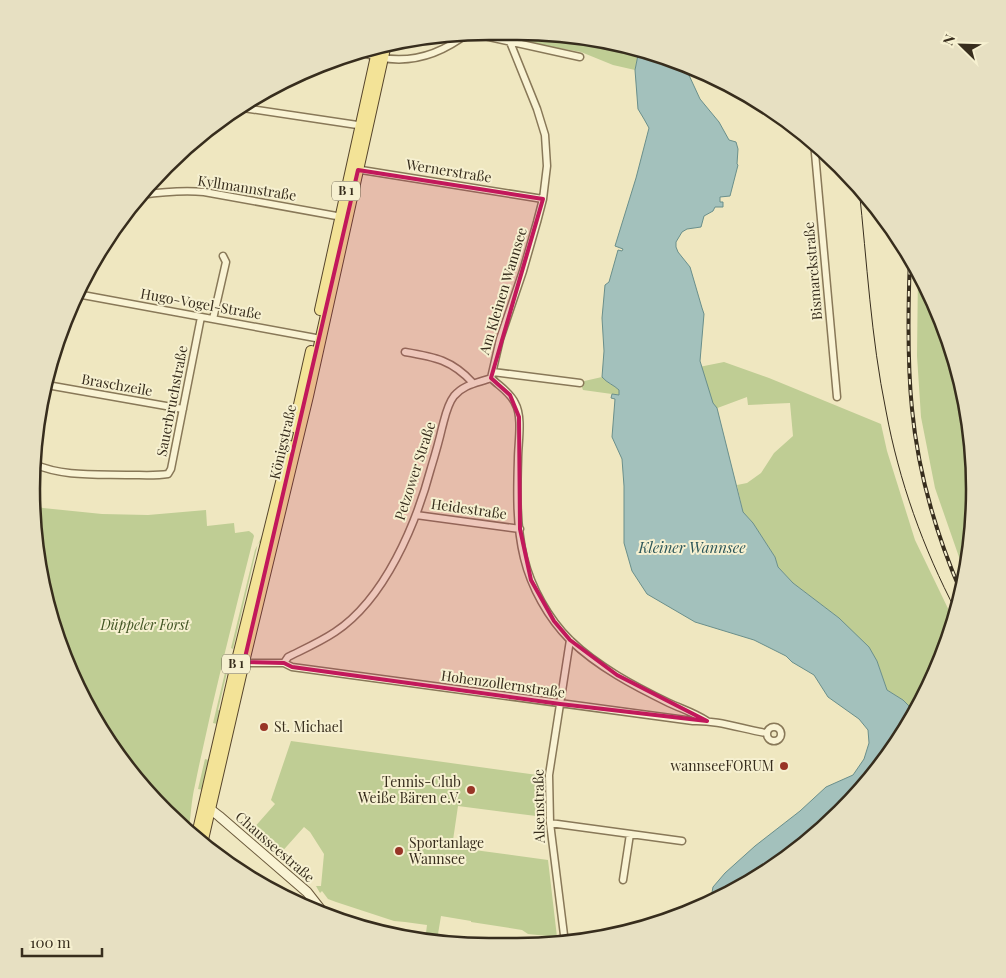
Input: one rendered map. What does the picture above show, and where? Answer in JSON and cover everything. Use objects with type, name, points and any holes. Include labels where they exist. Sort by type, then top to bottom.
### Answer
[{"type":"main road","name":"Königstraße","points":[[203,835],[207,808],[240,661],[317,338],[379,54]]},
{"type":"main road","name":"Königstraße","points":[[199,831],[207,808]]},
{"type":"street","points":[[501,40],[580,57]]},
{"type":"street","points":[[379,54],[410,59],[428,55],[456,41]]},
{"type":"street","name":"Am Kleinen Wannsee","points":[[492,375],[502,330],[523,271],[543,199],[547,166],[545,135],[536,105],[510,42]]},
{"type":"street","points":[[250,109],[364,126]]},
{"type":"street","name":"Bismarckstraße","points":[[815,153],[837,397]]},
{"type":"street","name":"Wernerstraße","points":[[355,169],[543,199]]},
{"type":"street","name":"Kyllmannstraße","points":[[150,194],[170,191],[204,192],[344,218]]},
{"type":"street","points":[[213,319],[226,262],[223,256]]},
{"type":"street","name":"Hugo-Vogel-Straße","points":[[84,295],[317,338]]},
{"type":"street","name":"Sauerbruchstraße","points":[[41,467],[71,473],[168,474],[171,469],[201,317]]},
{"type":"street","points":[[405,352],[436,358],[452,364],[473,383]]},
{"type":"street","points":[[492,375],[580,383]]},
{"type":"street","points":[[492,375],[516,404],[519,417],[517,493],[520,529],[524,558],[531,580],[542,602],[554,621],[570,640],[593,659],[639,688],[696,714],[706,721]]},
{"type":"street","name":"Petzower Straße","points":[[284,663],[288,657],[336,632],[357,613],[377,589],[390,569],[416,515],[429,476],[447,408],[459,391],[492,375]]},
{"type":"street","name":"Braschzeile","points":[[52,387],[183,409]]},
{"type":"street","name":"Heidestraße","points":[[416,515],[520,529]]},
{"type":"street","name":"Alsenstraße","points":[[564,935],[550,823],[549,775],[570,640]]},
{"type":"street","name":"Hohenzollernstraße","points":[[240,661],[250,663],[284,663],[292,667],[560,704],[693,721],[706,721],[766,733]]},
{"type":"street","name":"Chausseestraße","points":[[207,808],[307,892],[315,903]]},
{"type":"street","points":[[550,823],[682,841]]},
{"type":"street","points":[[623,880],[630,834]]},
{"type":"highlighted area","points":[[358,170],[543,199],[491,378],[510,395],[519,417],[520,529],[531,580],[554,621],[570,640],[617,675],[707,721],[560,704],[292,667],[284,663],[244,662]]},
{"type":"green space","points":[[514,40],[576,44],[633,55],[638,57],[635,70],[613,65],[581,52]]},
{"type":"green space","points":[[918,286],[932,317],[951,373],[962,430],[966,489],[960,559],[935,488],[921,417],[917,356]]},
{"type":"green space","points":[[724,362],[769,378],[881,424],[887,451],[915,540],[949,611],[932,661],[908,710],[903,700],[887,690],[877,661],[839,618],[793,583],[778,567],[775,557],[753,523],[743,512],[737,485],[747,483],[761,473],[774,453],[793,436],[790,403],[748,405],[747,397],[696,416],[689,369]]},
{"type":"green space","points":[[602,377],[619,390],[619,395],[583,390],[580,382]]},
{"type":"green space","name":"Düppeler Forst","points":[[41,507],[102,514],[148,515],[206,510],[207,526],[234,523],[235,533],[249,531],[253,534],[208,723],[189,823],[151,785],[100,714],[74,661],[55,605],[44,548]]},
{"type":"green space","points":[[264,532],[263,542],[259,543]]},
{"type":"green space","points":[[258,545],[233,649],[231,648],[255,550]]},
{"type":"green space","points":[[228,660],[233,661],[233,663],[229,664],[218,710],[223,711],[217,724],[213,723]]},
{"type":"green space","name":"Sportanlage Wannsee","points":[[291,741],[545,776],[544,817],[458,806],[452,847],[548,860],[557,936],[528,934],[522,930],[441,916],[438,934],[426,933],[427,925],[394,921],[328,899],[322,891],[320,893],[316,886],[321,886],[324,854],[310,832],[304,827],[279,855],[252,830],[275,804],[271,800]]},
{"type":"green space","points":[[205,759],[209,760],[203,790],[198,789]]},
{"type":"water","name":"Kleiner Wannsee","points":[[638,57],[688,74],[700,99],[719,122],[729,140],[736,142],[738,149],[738,165],[730,196],[720,197],[723,207],[715,207],[713,211],[704,216],[701,227],[687,229],[682,232],[676,242],[676,247],[690,267],[704,314],[700,361],[713,403],[717,408],[743,512],[753,523],[775,557],[778,567],[793,583],[839,618],[869,647],[877,661],[887,690],[903,700],[909,708],[890,738],[855,785],[813,827],[766,862],[712,894],[713,887],[725,873],[755,846],[800,811],[826,787],[853,775],[864,759],[869,743],[868,730],[859,719],[828,697],[814,675],[792,662],[786,656],[754,640],[695,622],[647,594],[632,571],[624,543],[622,459],[612,437],[615,399],[611,398],[612,394],[619,395],[619,390],[602,377],[604,351],[602,318],[605,285],[609,282],[618,250],[622,251],[623,249],[615,246],[649,128],[638,109],[635,70]]},
{"type":"tram line","points":[[860,200],[877,356],[891,437],[914,514],[933,563],[952,602]]},
{"type":"railway","points":[[910,271],[908,315],[910,390],[915,433],[929,502],[956,580]]},
{"type":"place","name":"St. Michael","points":[[264,727]]},
{"type":"place","name":"wannseeFORUM","points":[[784,766]]},
{"type":"place","name":"Tennis-Club Weiße Bären e.V.","points":[[471,790]]},
{"type":"place","name":"Sportanlage Wannsee","points":[[399,851]]}]
